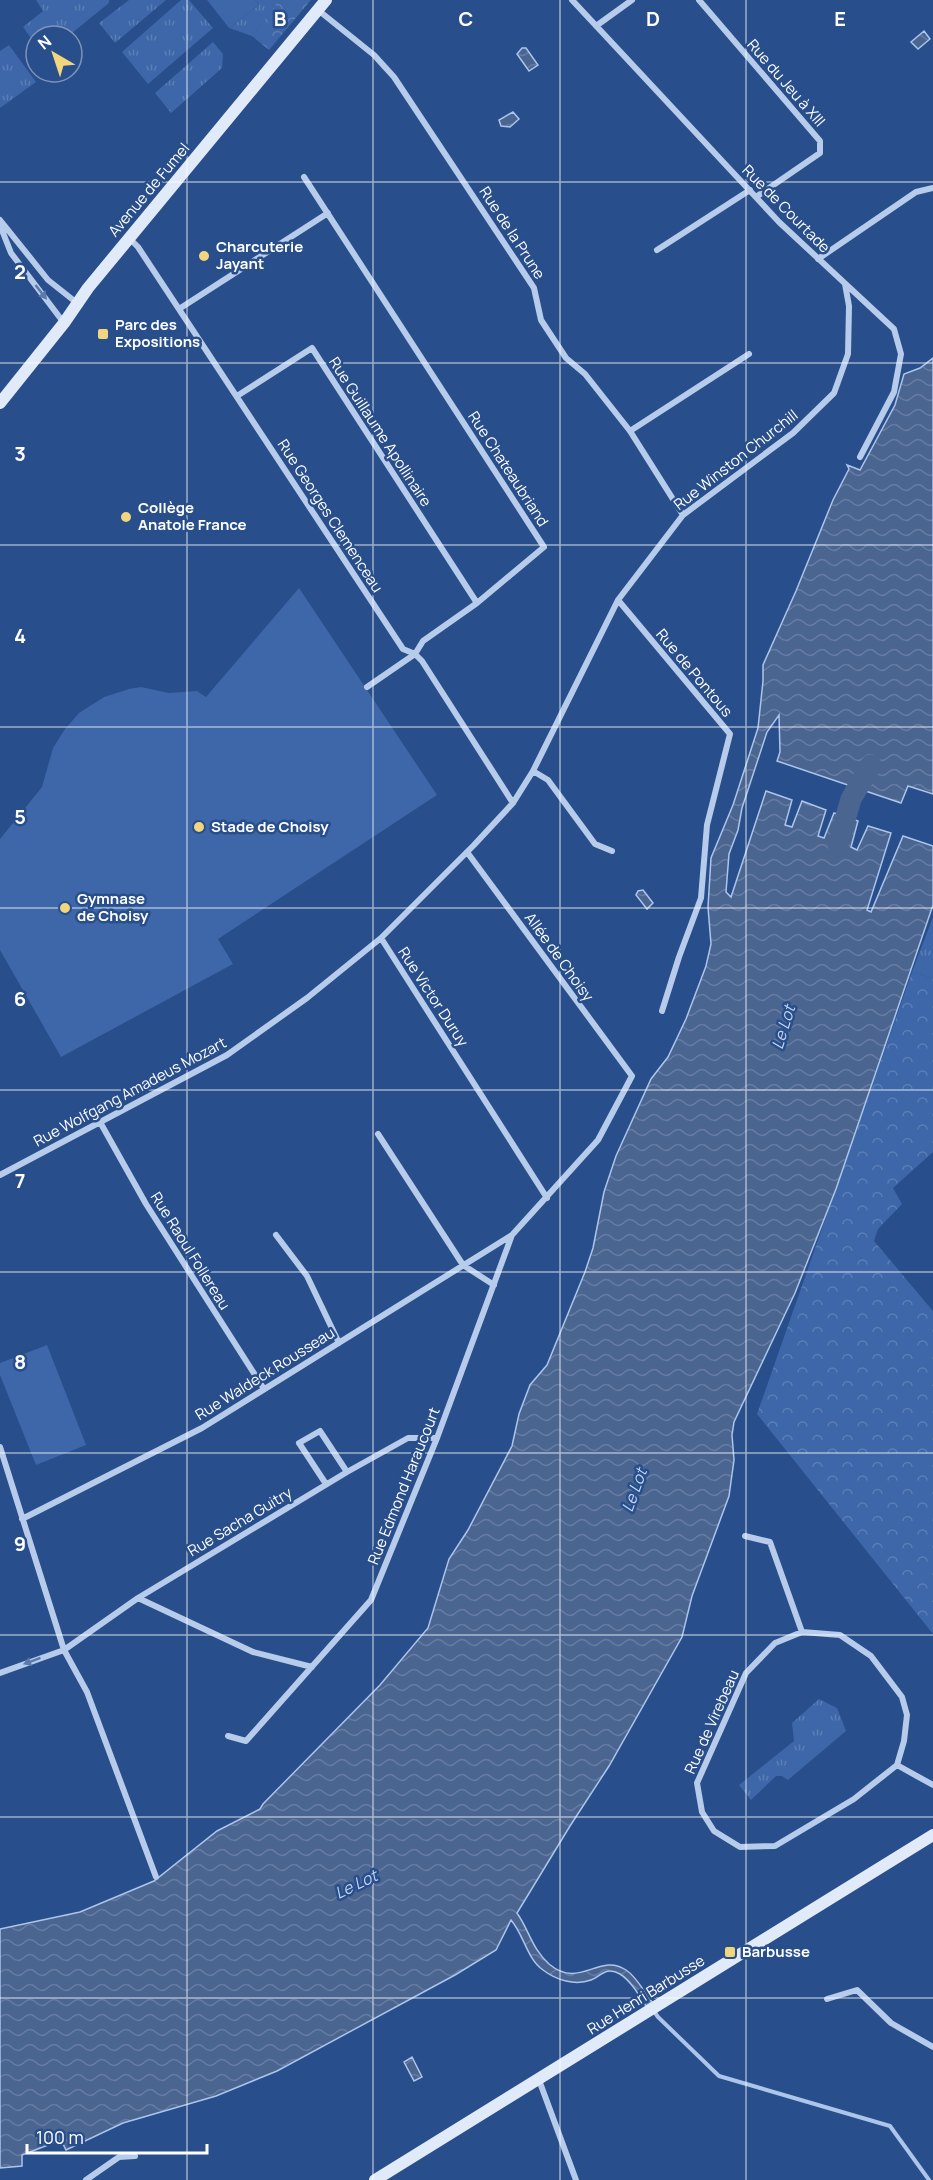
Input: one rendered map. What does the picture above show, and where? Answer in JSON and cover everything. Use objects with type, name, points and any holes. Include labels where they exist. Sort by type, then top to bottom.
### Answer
[{"type":"main road","name":"Avenue de Fumel","points":[[0,403],[64,323],[87,288],[326,0]]},
{"type":"main road","name":"Rue Henri Barbusse","points":[[375,2180],[933,1835]]},
{"type":"street","name":"Rue de Courtade","points":[[572,0],[756,197],[818,259],[894,329],[901,354],[894,392],[860,457]]},
{"type":"street","points":[[596,26],[632,0]]},
{"type":"street","name":"Rue du Jeu à XIII","points":[[699,0],[820,141],[820,153],[756,197]]},
{"type":"street","name":"Rue de la Prune","points":[[318,10],[374,55],[394,77],[534,288],[541,320],[566,358],[585,374],[630,431],[683,515]]},
{"type":"street","name":"Rue Chateaubriand","points":[[303,177],[544,547],[477,603],[423,641],[415,654],[367,687]]},
{"type":"street","points":[[818,259],[916,192],[933,188]]},
{"type":"street","points":[[657,250],[750,190]]},
{"type":"street","points":[[179,309],[328,213]]},
{"type":"street","points":[[0,223],[48,280],[77,303]]},
{"type":"street","points":[[0,223],[11,253],[64,323]]},
{"type":"street","name":"Rue Georges Clemenceau","points":[[129,238],[138,247],[403,649],[415,654],[422,661],[513,802]]},
{"type":"street","name":"Rue Winston Churchill","points":[[513,802],[533,771],[618,600],[683,515],[793,433],[834,393],[848,354],[849,306],[845,284]]},
{"type":"street","name":"Rue Guillaume Apollinaire","points":[[237,396],[312,348],[477,603]]},
{"type":"street","points":[[630,431],[749,354]]},
{"type":"street","name":"Rue de Pontous","points":[[618,600],[730,734],[707,825],[701,897],[662,1011]]},
{"type":"street","points":[[533,771],[548,780],[595,844],[612,851]]},
{"type":"street","name":"Rue Victor Duruy","points":[[513,802],[467,852],[381,938],[547,1198]]},
{"type":"street","name":"Allée de Choisy","points":[[467,852],[632,1076],[598,1140],[547,1198]]},
{"type":"street","name":"Rue Wolfgang Amadeus Mozart","points":[[0,1175],[227,1056],[307,998],[381,938]]},
{"type":"street","name":"Rue Raoul Follereau","points":[[100,1122],[146,1204],[264,1389]]},
{"type":"street","points":[[378,1134],[463,1265],[494,1285]]},
{"type":"street","name":"Rue Edmond Haraucourt","points":[[228,1736],[246,1741],[371,1600],[437,1438],[512,1235],[547,1198]]},
{"type":"street","points":[[276,1235],[307,1276],[339,1343]]},
{"type":"street","name":"Rue Waldeck Rousseau","points":[[22,1519],[202,1428],[512,1235]]},
{"type":"street","points":[[326,1484],[299,1443],[320,1431],[347,1472]]},
{"type":"street","name":"Rue Sacha Guitry","points":[[0,1673],[64,1650],[138,1598],[326,1484],[408,1438],[437,1438]]},
{"type":"street","points":[[0,1448],[3,1468],[22,1519],[64,1650],[87,1692],[156,1877]]},
{"type":"street","points":[[745,1536],[770,1542],[802,1632]]},
{"type":"street","points":[[138,1598],[253,1652],[312,1667]]},
{"type":"street","name":"Rue de Virebeau","points":[[802,1632],[840,1635],[871,1656],[895,1686],[902,1697],[907,1715],[904,1741],[897,1765],[854,1798],[775,1846],[740,1847],[714,1832],[702,1812],[697,1783],[704,1762],[746,1673],[775,1643],[802,1632]]},
{"type":"street","points":[[897,1765],[933,1785]]},
{"type":"street","points":[[827,1999],[857,1990],[891,2023],[933,2047]]},
{"type":"street","points":[[538,2079],[576,2180]]},
{"type":"street","points":[[86,2180],[119,2157],[135,2156]]},
{"type":"green space","points":[[36,0],[109,0],[109,3],[83,24],[27,24],[43,11]]},
{"type":"green space","points":[[129,0],[166,0],[115,43],[99,23]]},
{"type":"green space","points":[[181,0],[189,0],[213,28],[148,84],[122,52]]},
{"type":"green space","points":[[207,0],[255,0],[259,5],[229,28]]},
{"type":"green space","points":[[255,0],[273,0],[277,5],[252,36],[229,28],[259,5]]},
{"type":"green space","points":[[273,0],[311,0],[269,50],[252,36],[276,5]]},
{"type":"green space","points":[[213,42],[223,54],[222,68],[171,113],[155,93]]},
{"type":"green space","points":[[9,45],[24,66],[24,84],[33,84],[0,108],[0,51]]},
{"type":"green space","name":"Stade de Choisy","points":[[299,588],[437,795],[218,939],[233,964],[61,1057],[0,950],[0,839],[42,787],[53,748],[79,713],[104,697],[141,687],[169,693],[197,691],[206,697]]},
{"type":"green space","points":[[933,917],[933,978],[912,972]]},
{"type":"green space","points":[[912,972],[933,978],[933,1152],[893,1188],[902,1204],[878,1229],[874,1241],[933,1311],[933,1634],[757,1414]]},
{"type":"green space","points":[[47,1345],[86,1445],[36,1465],[0,1375],[0,1363]]},
{"type":"green space","points":[[819,1699],[837,1708],[846,1731],[788,1780],[782,1776],[776,1776],[751,1800],[739,1785],[794,1741],[792,1723]]},
{"type":"water","points":[[924,31],[930,39],[918,49],[911,42]]},
{"type":"water","points":[[522,48],[526,48],[538,65],[529,71],[517,54]]},
{"type":"water","points":[[513,112],[519,119],[510,127],[501,126],[499,120]]},
{"type":"water","points":[[933,358],[933,794],[908,786],[901,803],[777,761],[780,752],[779,715],[767,732],[742,808],[738,830],[729,854],[726,892],[731,897],[766,791],[792,800],[785,825],[792,827],[802,801],[826,810],[818,836],[824,838],[834,813],[858,821],[851,847],[857,850],[868,826],[891,833],[867,910],[871,912],[903,836],[933,846],[933,905],[836,1189],[795,1293],[734,1422],[732,1435],[734,1460],[729,1496],[692,1596],[682,1637],[609,1766],[517,1913],[535,1946],[549,1964],[560,1971],[570,1973],[580,1973],[607,1965],[616,1966],[626,1970],[634,1977],[652,2002],[646,2006],[628,1980],[615,1972],[604,1972],[585,1982],[566,1981],[548,1974],[533,1960],[511,1920],[496,1950],[455,1975],[277,2071],[216,2096],[123,2123],[66,2150],[61,2140],[22,2155],[22,2166],[0,2168],[0,1929],[80,1912],[154,1881],[217,1831],[260,1809],[380,1685],[428,1628],[449,1559],[468,1530],[512,1446],[519,1414],[530,1385],[547,1365],[585,1272],[593,1248],[604,1192],[616,1156],[651,1079],[668,1057],[686,1019],[706,966],[711,944],[708,907],[711,858],[733,805],[758,728],[763,665],[833,500],[849,469],[847,465],[860,470],[895,405],[904,374],[920,368]]},
{"type":"water","points":[[643,890],[653,903],[647,909],[636,895],[638,891]]},
{"type":"water","points":[[412,2057],[422,2077],[414,2081],[404,2062]]},
{"type":"waterway","name":"Le Lot","points":[[838,844],[851,799],[871,765]]},
{"type":"waterway","points":[[653,2010],[719,2076],[890,2126],[929,2180]]},
{"type":"place","name":"Charcuterie Jayant","points":[[204,256]]},
{"type":"place","name":"Parc des Expositions","points":[[103,334]]},
{"type":"place","name":"Collège Anatole France","points":[[126,517]]},
{"type":"place","name":"Stade de Choisy","points":[[199,827]]},
{"type":"place","name":"Gymnase de Choisy","points":[[65,908]]},
{"type":"place","name":"Barbusse","points":[[730,1952]]}]
